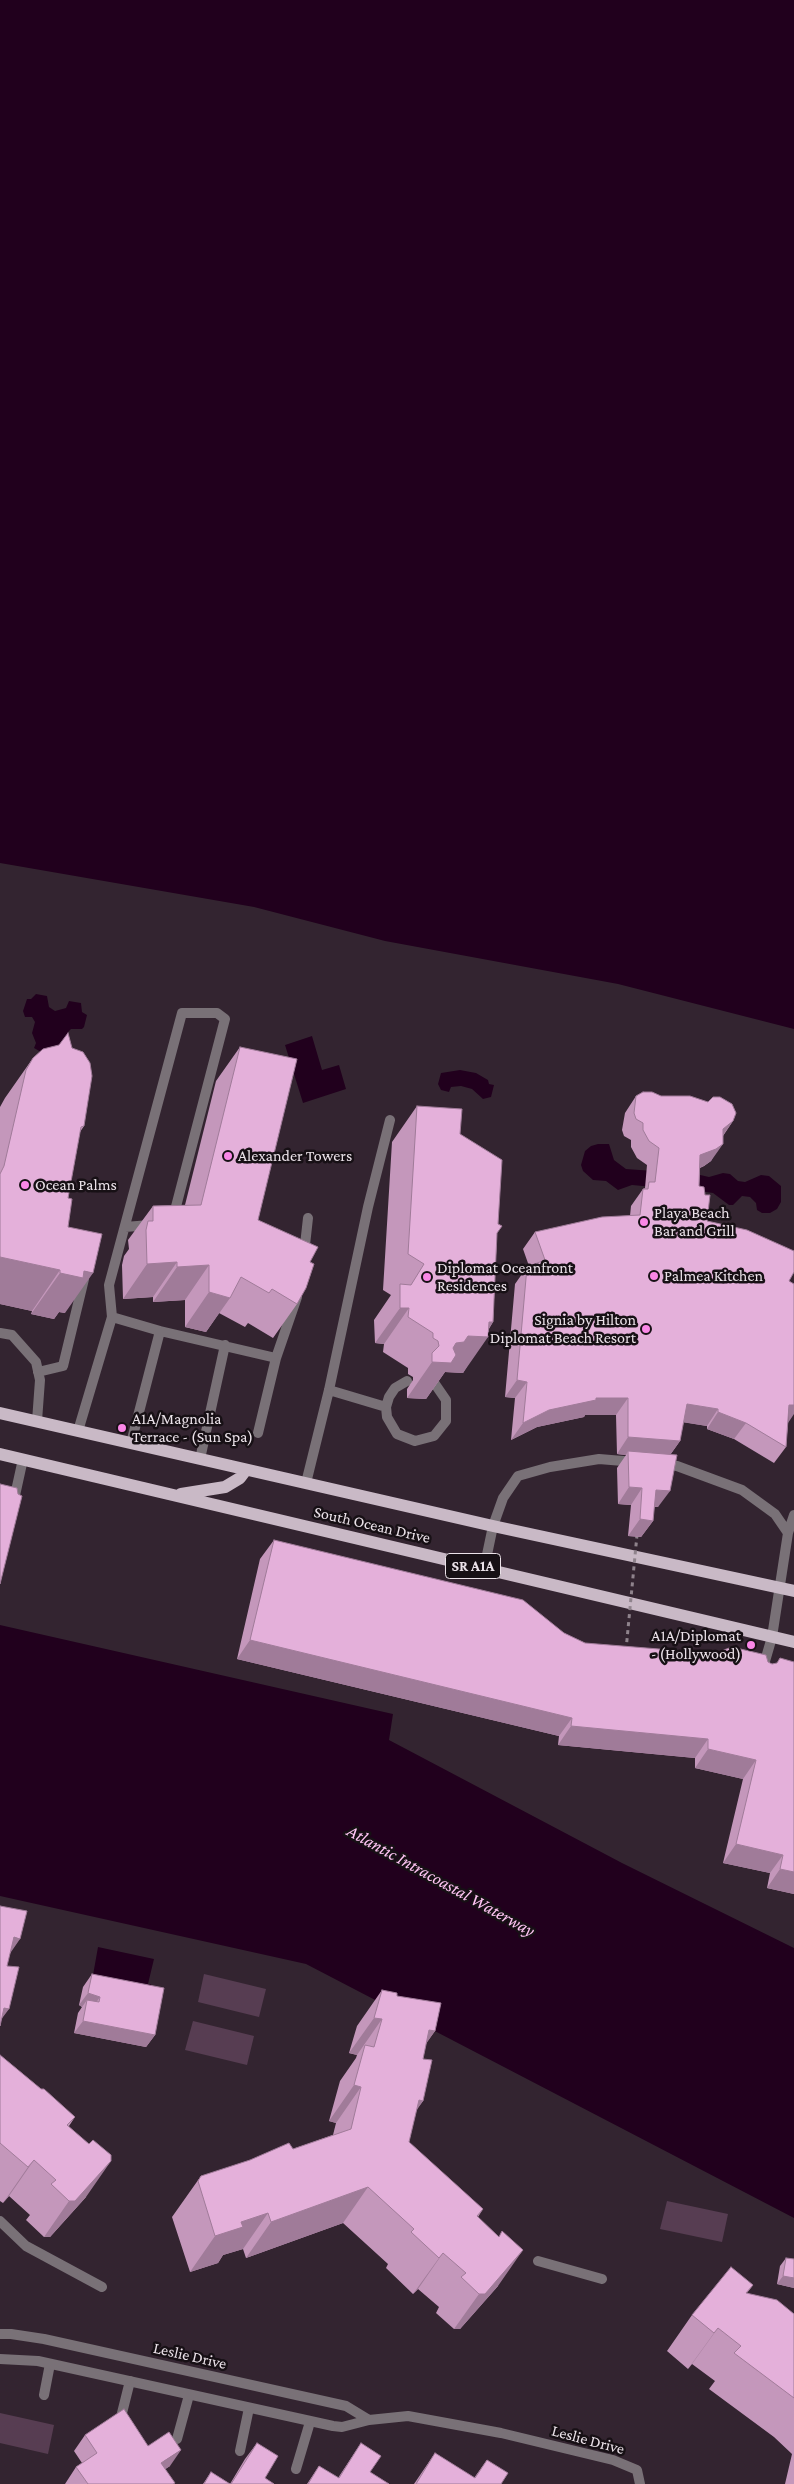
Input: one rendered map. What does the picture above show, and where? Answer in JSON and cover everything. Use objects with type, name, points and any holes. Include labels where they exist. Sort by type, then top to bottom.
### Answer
[{"type":"main road","name":"South Ocean Drive","points":[[0,1413],[493,1526],[794,1591]]},
{"type":"main road","name":"South Ocean Drive","points":[[0,1454],[794,1642]]},
{"type":"main road","points":[[174,1495],[225,1487],[240,1478],[246,1470]]},
{"type":"street","points":[[78,1431],[112,1317],[109,1284],[182,1013],[216,1013],[225,1019],[172,1222],[125,1227]]},
{"type":"street","points":[[306,1483],[368,1207],[390,1120]]},
{"type":"street","points":[[304,1262],[308,1218]]},
{"type":"street","points":[[38,1372],[62,1366],[84,1279]]},
{"type":"street","points":[[258,1433],[276,1358],[301,1288]]},
{"type":"street","points":[[112,1317],[160,1331],[276,1358]]},
{"type":"street","points":[[131,1443],[160,1331]]},
{"type":"street","points":[[0,1333],[12,1336],[36,1362],[40,1380],[36,1421]]},
{"type":"street","points":[[200,1459],[225,1345]]},
{"type":"street","points":[[407,1381],[395,1388],[389,1397],[386,1407],[387,1417],[397,1434],[405,1439],[425,1440],[442,1429],[448,1410],[446,1400],[435,1384]]},
{"type":"street","points":[[328,1390],[386,1407]]},
{"type":"street","points":[[12,1506],[22,1459]]},
{"type":"street","points":[[484,1569],[493,1526],[503,1498],[518,1476],[550,1467],[599,1459],[677,1466],[742,1490],[775,1514],[788,1533]]},
{"type":"street","points":[[760,1676],[772,1637],[788,1533],[794,1515]]},
{"type":"street","points":[[0,2221],[26,2246],[102,2287]]},
{"type":"street","points":[[538,2260],[602,2279]]},
{"type":"street","name":"Leslie Drive","points":[[0,2334],[44,2339],[346,2406],[369,2420]]},
{"type":"street","name":"Leslie Drive","points":[[0,2359],[11,2358],[50,2364],[342,2428],[369,2420],[408,2416],[501,2433],[613,2460],[637,2470],[640,2484]]},
{"type":"street","points":[[44,2394],[50,2364]]},
{"type":"street","points":[[122,2413],[130,2382]]},
{"type":"street","points":[[177,2439],[189,2395]]},
{"type":"street","points":[[240,2451],[250,2408]]},
{"type":"street","points":[[296,2469],[310,2422]]},
{"type":"path","points":[[626,1656],[637,1531]]},
{"type":"shaded area","points":[[204,1974],[266,1989],[259,2017],[198,2002]]},
{"type":"shaded area","points":[[193,2021],[254,2036],[247,2065],[185,2050]]},
{"type":"shaded area","points":[[667,2201],[728,2214],[722,2242],[660,2229]]},
{"type":"shaded area","points":[[0,2413],[54,2425],[48,2454],[0,2443]]},
{"type":"water","points":[[0,0],[794,0],[794,1029],[618,984],[385,941],[254,907],[0,863]]},
{"type":"water","points":[[36,994],[47,996],[49,1007],[55,1011],[66,1008],[69,1001],[81,1003],[82,1012],[87,1015],[84,1027],[82,1029],[71,1029],[68,1032],[65,1044],[41,1052],[34,1048],[36,1043],[32,1033],[35,1022],[32,1017],[25,1017],[23,1011],[27,999],[31,999]]},
{"type":"water","points":[[312,1036],[322,1070],[339,1065],[346,1089],[303,1103],[285,1045]]},
{"type":"water","points":[[460,1070],[476,1073],[488,1080],[489,1084],[494,1085],[491,1097],[483,1099],[472,1089],[461,1086],[451,1087],[449,1092],[441,1090],[438,1084],[441,1073]]},
{"type":"water","points":[[609,1144],[614,1160],[626,1169],[696,1174],[709,1177],[723,1173],[730,1174],[738,1181],[745,1182],[761,1175],[769,1176],[781,1186],[781,1202],[777,1209],[770,1213],[762,1213],[757,1210],[756,1203],[750,1197],[742,1196],[733,1205],[729,1205],[713,1193],[706,1192],[632,1185],[618,1190],[606,1181],[593,1180],[583,1171],[581,1165],[585,1151],[591,1146]]},
{"type":"water","name":"Atlantic Intracoastal Waterway","points":[[0,1625],[393,1714],[389,1740],[622,1863],[794,1948],[794,2218],[306,1964],[0,1896]]},
{"type":"water","points":[[98,1947],[154,1959],[148,1984],[151,1984],[150,1991],[93,1975]]},
{"type":"building","points":[[68,1033],[72,1048],[83,1052],[90,1063],[92,1076],[84,1126],[81,1127],[68,1198],[72,1199],[68,1227],[102,1234],[93,1273],[84,1271],[83,1278],[60,1273],[60,1270],[0,1257],[0,1174],[4,1166],[26,1070],[33,1058],[43,1049],[59,1045]]},
{"type":"building","points":[[240,1047],[297,1059],[258,1220],[318,1247],[310,1262],[314,1264],[306,1288],[297,1304],[272,1289],[269,1293],[241,1277],[230,1298],[209,1292],[209,1265],[177,1267],[177,1262],[147,1264],[146,1230],[148,1221],[153,1221],[153,1206],[201,1205]]},
{"type":"building","points":[[643,1092],[652,1092],[661,1096],[690,1096],[708,1102],[713,1097],[720,1097],[732,1104],[736,1113],[733,1121],[723,1129],[723,1144],[700,1155],[699,1186],[704,1187],[705,1195],[710,1195],[707,1221],[747,1230],[794,1251],[794,1272],[789,1281],[794,1284],[794,1405],[789,1405],[786,1447],[746,1423],[718,1412],[718,1409],[687,1404],[680,1441],[628,1437],[628,1398],[596,1398],[596,1400],[549,1410],[523,1423],[527,1382],[517,1380],[527,1267],[545,1260],[535,1232],[602,1217],[640,1215],[643,1189],[648,1189],[649,1182],[655,1182],[659,1148],[649,1141],[643,1130],[643,1123],[636,1119],[634,1113],[636,1096]]},
{"type":"building","points":[[417,1106],[462,1109],[460,1134],[502,1160],[498,1224],[502,1226],[497,1233],[493,1322],[489,1322],[488,1337],[468,1336],[464,1342],[456,1343],[453,1348],[456,1355],[451,1363],[432,1362],[432,1353],[439,1346],[438,1341],[433,1338],[433,1333],[408,1317],[409,1308],[400,1308],[400,1284],[411,1285],[424,1264],[408,1254]]},
{"type":"building","points":[[628,1451],[677,1455],[670,1491],[656,1490],[653,1521],[640,1519],[642,1488],[629,1487]]},
{"type":"building","points":[[0,1484],[17,1488],[18,1494],[22,1496],[0,1584]]},
{"type":"building","points":[[274,1540],[523,1600],[564,1633],[585,1643],[696,1652],[699,1659],[732,1647],[766,1655],[768,1662],[772,1664],[777,1663],[780,1658],[794,1662],[794,1872],[780,1869],[783,1855],[736,1844],[756,1760],[708,1749],[708,1739],[571,1726],[572,1718],[250,1640]]},
{"type":"building","points":[[0,1906],[27,1911],[20,1939],[14,1937],[7,1966],[19,1967],[9,2009],[4,2008],[0,2026]]},
{"type":"building","points":[[92,1974],[164,1988],[155,2035],[83,2021],[87,2000],[99,2002],[100,1997],[88,1993]]},
{"type":"building","points":[[382,1990],[397,1993],[397,1996],[441,2003],[435,2031],[429,2030],[423,2059],[432,2060],[423,2101],[419,2100],[409,2142],[483,2209],[477,2216],[499,2237],[502,2231],[523,2250],[485,2294],[479,2294],[461,2277],[466,2273],[443,2253],[439,2258],[411,2232],[414,2229],[368,2187],[271,2222],[268,2213],[241,2222],[243,2227],[215,2236],[198,2181],[201,2176],[250,2160],[289,2143],[293,2149],[351,2129],[361,2087],[354,2085],[365,2045],[374,2047],[382,2019],[374,2018]]},
{"type":"building","points":[[0,2055],[41,2089],[44,2089],[75,2117],[67,2125],[89,2144],[93,2140],[111,2155],[111,2161],[75,2201],[69,2201],[51,2184],[56,2180],[34,2160],[28,2167],[0,2143]]},
{"type":"building","points":[[786,2258],[794,2259],[794,2278],[783,2276]]},
{"type":"building","points":[[731,2267],[753,2285],[746,2293],[777,2300],[794,2314],[794,2398],[734,2353],[741,2346],[718,2328],[714,2333],[692,2315]]},
{"type":"building","points":[[124,2409],[148,2446],[169,2432],[181,2450],[161,2463],[175,2483],[88,2484],[76,2467],[97,2453],[85,2435]]},
{"type":"building","points":[[257,2443],[278,2456],[265,2478],[274,2484],[231,2484]]},
{"type":"building","points":[[361,2443],[381,2456],[370,2472],[389,2484],[308,2484],[319,2466],[339,2478]]},
{"type":"building","points":[[435,2453],[475,2478],[487,2460],[508,2473],[501,2484],[416,2484]]},
{"type":"building","points":[[211,2472],[230,2484],[204,2484]]},
{"type":"place","name":"Alexander Towers","points":[[228,1156]]},
{"type":"place","name":"Ocean Palms","points":[[25,1185]]},
{"type":"place","name":"Playa Beach Bar and Grill","points":[[644,1222]]},
{"type":"place","name":"Palmea Kitchen","points":[[654,1276]]},
{"type":"place","name":"Diplomat Oceanfront Residences","points":[[427,1277]]},
{"type":"place","name":"Signia by Hilton Diplomat Beach Resort","points":[[646,1329]]},
{"type":"place","name":"A1A/Magnolia Terrace - (Sun Spa)","points":[[122,1428]]},
{"type":"place","name":"A1A/Diplomat - (Hollywood)","points":[[751,1645]]}]
